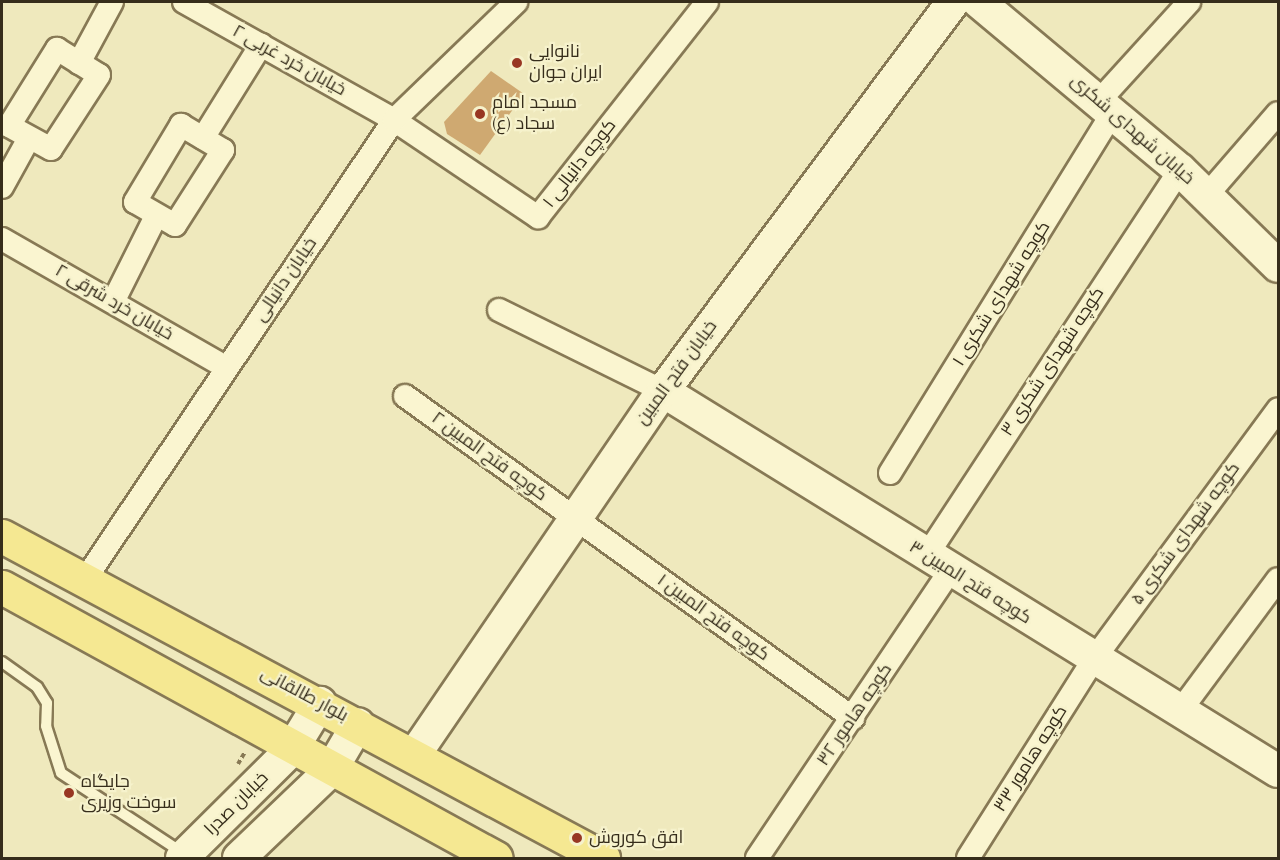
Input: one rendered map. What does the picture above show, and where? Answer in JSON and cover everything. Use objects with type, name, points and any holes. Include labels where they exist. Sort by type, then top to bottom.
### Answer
[{"type":"main road","name":"بلوار طالقانی","points":[[2,536],[320,703],[603,858]]},
{"type":"main road","points":[[2,587],[292,749],[496,858]]},
{"type":"street","points":[[79,63],[112,2]]},
{"type":"street","name":"خیابان خرد غربی ۲","points":[[184,2],[394,120]]},
{"type":"street","name":"خیابان دانیالی","points":[[84,581],[394,120],[516,2]]},
{"type":"street","name":"کوچه دانیالی ۱","points":[[394,120],[538,217],[707,2]]},
{"type":"street","name":"خیابان فتح المبین","points":[[415,754],[573,518],[663,391],[953,2]]},
{"type":"street","name":"خیابان شهدای شکری","points":[[979,2],[1180,170],[1278,266]]},
{"type":"street","name":"کوچه شهدای شکری ۱","points":[[890,473],[1106,107],[1189,2]]},
{"type":"street","points":[[203,138],[261,45]]},
{"type":"street","points":[[57,49],[79,63],[99,75],[51,149],[9,126],[57,49]]},
{"type":"street","points":[[1207,195],[1278,113]]},
{"type":"street","points":[[181,125],[223,150],[175,225],[156,216],[135,202],[181,125]]},
{"type":"street","points":[[2,188],[29,138]]},
{"type":"street","name":"کوچه شهدای شکری ۳","points":[[938,563],[1180,170]]},
{"type":"street","points":[[113,302],[156,216]]},
{"type":"street","name":"خیابان خرد شرقی ۲","points":[[2,239],[227,368]]},
{"type":"street","points":[[500,310],[663,391]]},
{"type":"street","name":"کوچه فتح المبین ۳","points":[[663,391],[1278,771]]},
{"type":"street","name":"کوچه فتح المبین ۲","points":[[405,396],[573,518]]},
{"type":"street","name":"کوچه شهدای شکری ۵","points":[[1094,659],[1278,409]]},
{"type":"street","name":"کوچه فتح المبین ۱","points":[[573,518],[853,718]]},
{"type":"street","name":"کوچه هامور ۳۲","points":[[757,858],[853,718],[938,563]]},
{"type":"street","points":[[1180,711],[1278,579]]},
{"type":"street","name":"کوچه هامور ۳۳","points":[[968,858],[1094,659]]},
{"type":"street","name":"خیابان صدرا","points":[[184,857],[292,749],[320,703]]},
{"type":"street","points":[[239,858],[331,770],[358,724]]},
{"type":"lane","points":[[2,662],[37,687],[47,703],[46,726],[61,773],[184,857]]},
{"type":"building","name":"مسجد امام سجاد (ع)","points":[[491,71],[524,94],[480,155],[447,134],[444,122]]},
{"type":"place","name":"نانوایی ایران جوان","points":[[517,63]]},
{"type":"place","name":"مسجد امام سجاد (ع)","points":[[480,114]]},
{"type":"place","name":"جایگاه سوخت وزیری","points":[[69,793]]},
{"type":"place","name":"افق کوروش","points":[[577,838]]}]
